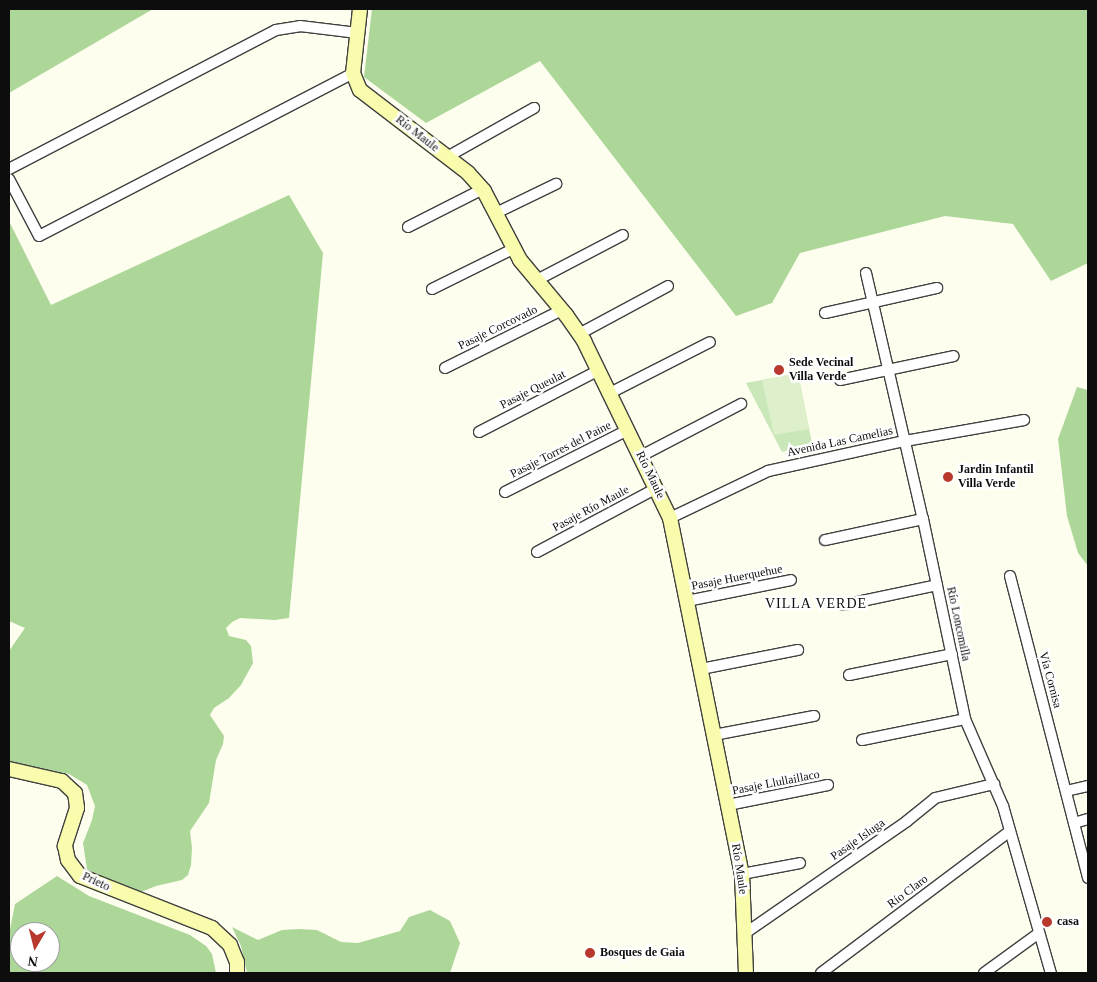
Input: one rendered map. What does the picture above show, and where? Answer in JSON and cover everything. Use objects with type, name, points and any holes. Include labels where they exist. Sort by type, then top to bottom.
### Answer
[{"type":"street","points":[[9,179],[39,236],[353,73],[360,9]]},
{"type":"street","points":[[9,169],[276,30],[300,26],[358,33]]},
{"type":"street","name":"Río Maule","points":[[353,73],[360,90],[468,173],[483,189],[514,249],[535,281],[562,310],[579,334],[599,370],[657,488],[670,518],[742,874],[746,973]]},
{"type":"street","points":[[446,157],[534,108]]},
{"type":"street","points":[[496,213],[556,184]]},
{"type":"street","points":[[408,228],[483,189]]},
{"type":"street","points":[[535,281],[623,235]]},
{"type":"street","points":[[432,289],[514,249]]},
{"type":"street","name":"Río Loncomilla","points":[[866,273],[923,519],[965,719],[994,784],[1040,933],[1050,973]]},
{"type":"street","points":[[579,334],[668,286]]},
{"type":"street","points":[[825,313],[937,288]]},
{"type":"street","name":"Pasaje Corcovado","points":[[445,368],[562,310]]},
{"type":"street","points":[[610,394],[710,342]]},
{"type":"street","points":[[840,380],[954,356]]},
{"type":"street","name":"Pasaje Queulat","points":[[479,432],[599,370]]},
{"type":"street","points":[[641,456],[741,404]]},
{"type":"street","name":"Avenida Las Camelias","points":[[670,518],[768,471],[904,441],[1024,420]]},
{"type":"street","name":"Pasaje Torres del Paine","points":[[505,492],[628,430]]},
{"type":"street","name":"Pasaje Río Maule","points":[[537,552],[657,488]]},
{"type":"street","points":[[825,540],[923,519]]},
{"type":"street","name":"Vía Cornisa","points":[[1010,576],[1066,791]]},
{"type":"street","name":"Pasaje Huerquehue","points":[[687,601],[791,580]]},
{"type":"street","points":[[843,605],[937,585]]},
{"type":"street","points":[[701,670],[798,650]]},
{"type":"street","points":[[849,675],[952,654]]},
{"type":"street","points":[[714,735],[814,716]]},
{"type":"street","points":[[862,740],[965,719]]},
{"type":"street","name":"Prieto","points":[[9,769],[62,781],[75,793],[78,808],[65,846],[68,860],[80,876],[212,928],[230,945],[237,962],[237,973]]},
{"type":"street","name":"Pasaje Isluga","points":[[744,934],[907,821],[935,798],[994,784]]},
{"type":"street","name":"Pasaje Llullaillaco","points":[[728,805],[828,785]]},
{"type":"street","points":[[1087,871],[1066,791],[1088,786]]},
{"type":"street","points":[[1074,822],[1088,819]]},
{"type":"street","name":"Río Claro","points":[[821,973],[1010,832]]},
{"type":"street","points":[[742,874],[800,863]]},
{"type":"street","points":[[984,973],[1040,933]]},
{"type":"green space","points":[[9,9],[153,9],[9,93]]},
{"type":"green space","points":[[372,9],[1088,9],[1088,263],[1051,281],[1013,224],[945,216],[800,253],[772,303],[736,316],[540,61],[426,123],[364,77]]},
{"type":"green space","points":[[289,195],[323,253],[289,618],[275,620],[240,618],[226,628],[229,636],[246,640],[251,646],[253,663],[241,685],[229,698],[214,708],[210,715],[224,736],[223,744],[216,760],[209,803],[190,831],[192,848],[191,865],[188,875],[182,880],[156,886],[136,894],[91,876],[87,869],[83,843],[95,806],[87,785],[69,774],[9,762],[9,651],[25,628],[9,621],[9,221],[51,305]]},
{"type":"green space","points":[[798,373],[812,443],[782,452],[746,383]]},
{"type":"green space","points":[[798,373],[809,429],[774,435],[762,380]]},
{"type":"green space","points":[[1077,387],[1088,390],[1088,566],[1078,553],[1067,516],[1058,439]]},
{"type":"green space","points":[[57,876],[89,896],[190,935],[206,946],[212,954],[216,973],[9,973],[10,929],[10,972],[60,972],[60,922],[11,922],[15,904]]},
{"type":"green space","points":[[430,910],[450,921],[460,943],[450,973],[247,973],[241,946],[232,927],[258,940],[282,930],[299,929],[317,930],[341,942],[358,943],[400,931],[409,917]]},
{"type":"place","name":"Sede Vecinal Villa Verde","points":[[779,370]]},
{"type":"place","name":"Jardin Infantil Villa Verde","points":[[948,477]]},
{"type":"place","name":"casa","points":[[1047,922]]},
{"type":"place","name":"Bosques de Gaia","points":[[590,953]]},
{"type":"district","name":"VILLA VERDE","points":[[816,604]]}]
